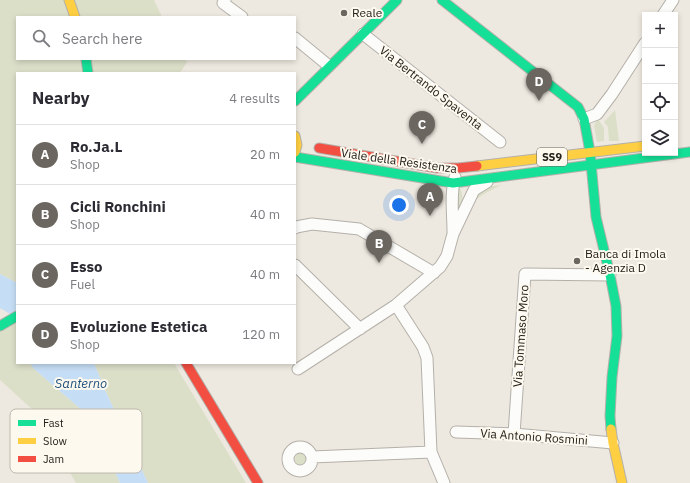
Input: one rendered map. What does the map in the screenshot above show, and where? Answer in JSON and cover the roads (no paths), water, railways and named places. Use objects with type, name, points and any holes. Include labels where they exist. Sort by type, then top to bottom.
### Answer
[{"type":"street","points":[[69,0],[75,16]]},
{"type":"street","points":[[225,0],[223,3],[241,16]]},
{"type":"street","points":[[298,97],[397,0]]},
{"type":"street","points":[[442,0],[578,107],[584,119],[590,152],[596,217],[616,306],[616,336],[610,416],[613,443],[622,483]]},
{"type":"street","points":[[665,12],[673,0]]},
{"type":"street","name":"Via Bertrando Spaventa","points":[[362,34],[500,142]]},
{"type":"street","points":[[296,39],[329,66]]},
{"type":"street","points":[[584,119],[597,114],[642,48]]},
{"type":"street","points":[[86,60],[88,72]]},
{"type":"street","name":"Viale della Resistenza","points":[[301,145],[437,168],[458,168],[642,146]]},
{"type":"street","name":"Viale della Resistenza","points":[[296,157],[458,182],[690,152]]},
{"type":"street","points":[[298,370],[396,305],[440,267],[447,256],[453,234],[458,168]]},
{"type":"street","points":[[453,234],[474,190],[499,177]]},
{"type":"street","points":[[458,182],[465,190],[464,212]]},
{"type":"street","points":[[296,228],[312,224],[359,229],[434,272]]},
{"type":"street","points":[[296,266],[360,329]]},
{"type":"street","name":"Via Tommaso Moro","points":[[514,434],[525,274],[610,275]]},
{"type":"street","points":[[396,305],[423,347],[427,358],[431,452],[444,483]]},
{"type":"street","points":[[0,326],[16,317]]},
{"type":"street","points":[[187,364],[258,483]]},
{"type":"street","name":"Via Antonio Rosmini","points":[[456,432],[514,434],[613,443]]},
{"type":"street","points":[[312,457],[431,452]]},
{"type":"water","points":[[0,274],[16,282],[16,317],[0,308]]},
{"type":"water","name":"Santerno","points":[[31,364],[94,364],[114,409],[81,409],[33,368]]},
{"type":"water","points":[[142,470],[148,483],[120,483],[115,473],[142,473]]},
{"type":"place","name":"Reale","points":[[344,13]]},
{"type":"place","name":"Evoluzione Estetica","points":[[539,101]]},
{"type":"place","name":"Esso","points":[[422,144]]},
{"type":"place","name":"Ro.Ja.L","points":[[430,216]]},
{"type":"place","name":"Banca di Imola - Agenzia D","points":[[577,261]]},
{"type":"place","name":"Cicli Ronchini","points":[[379,263]]}]
